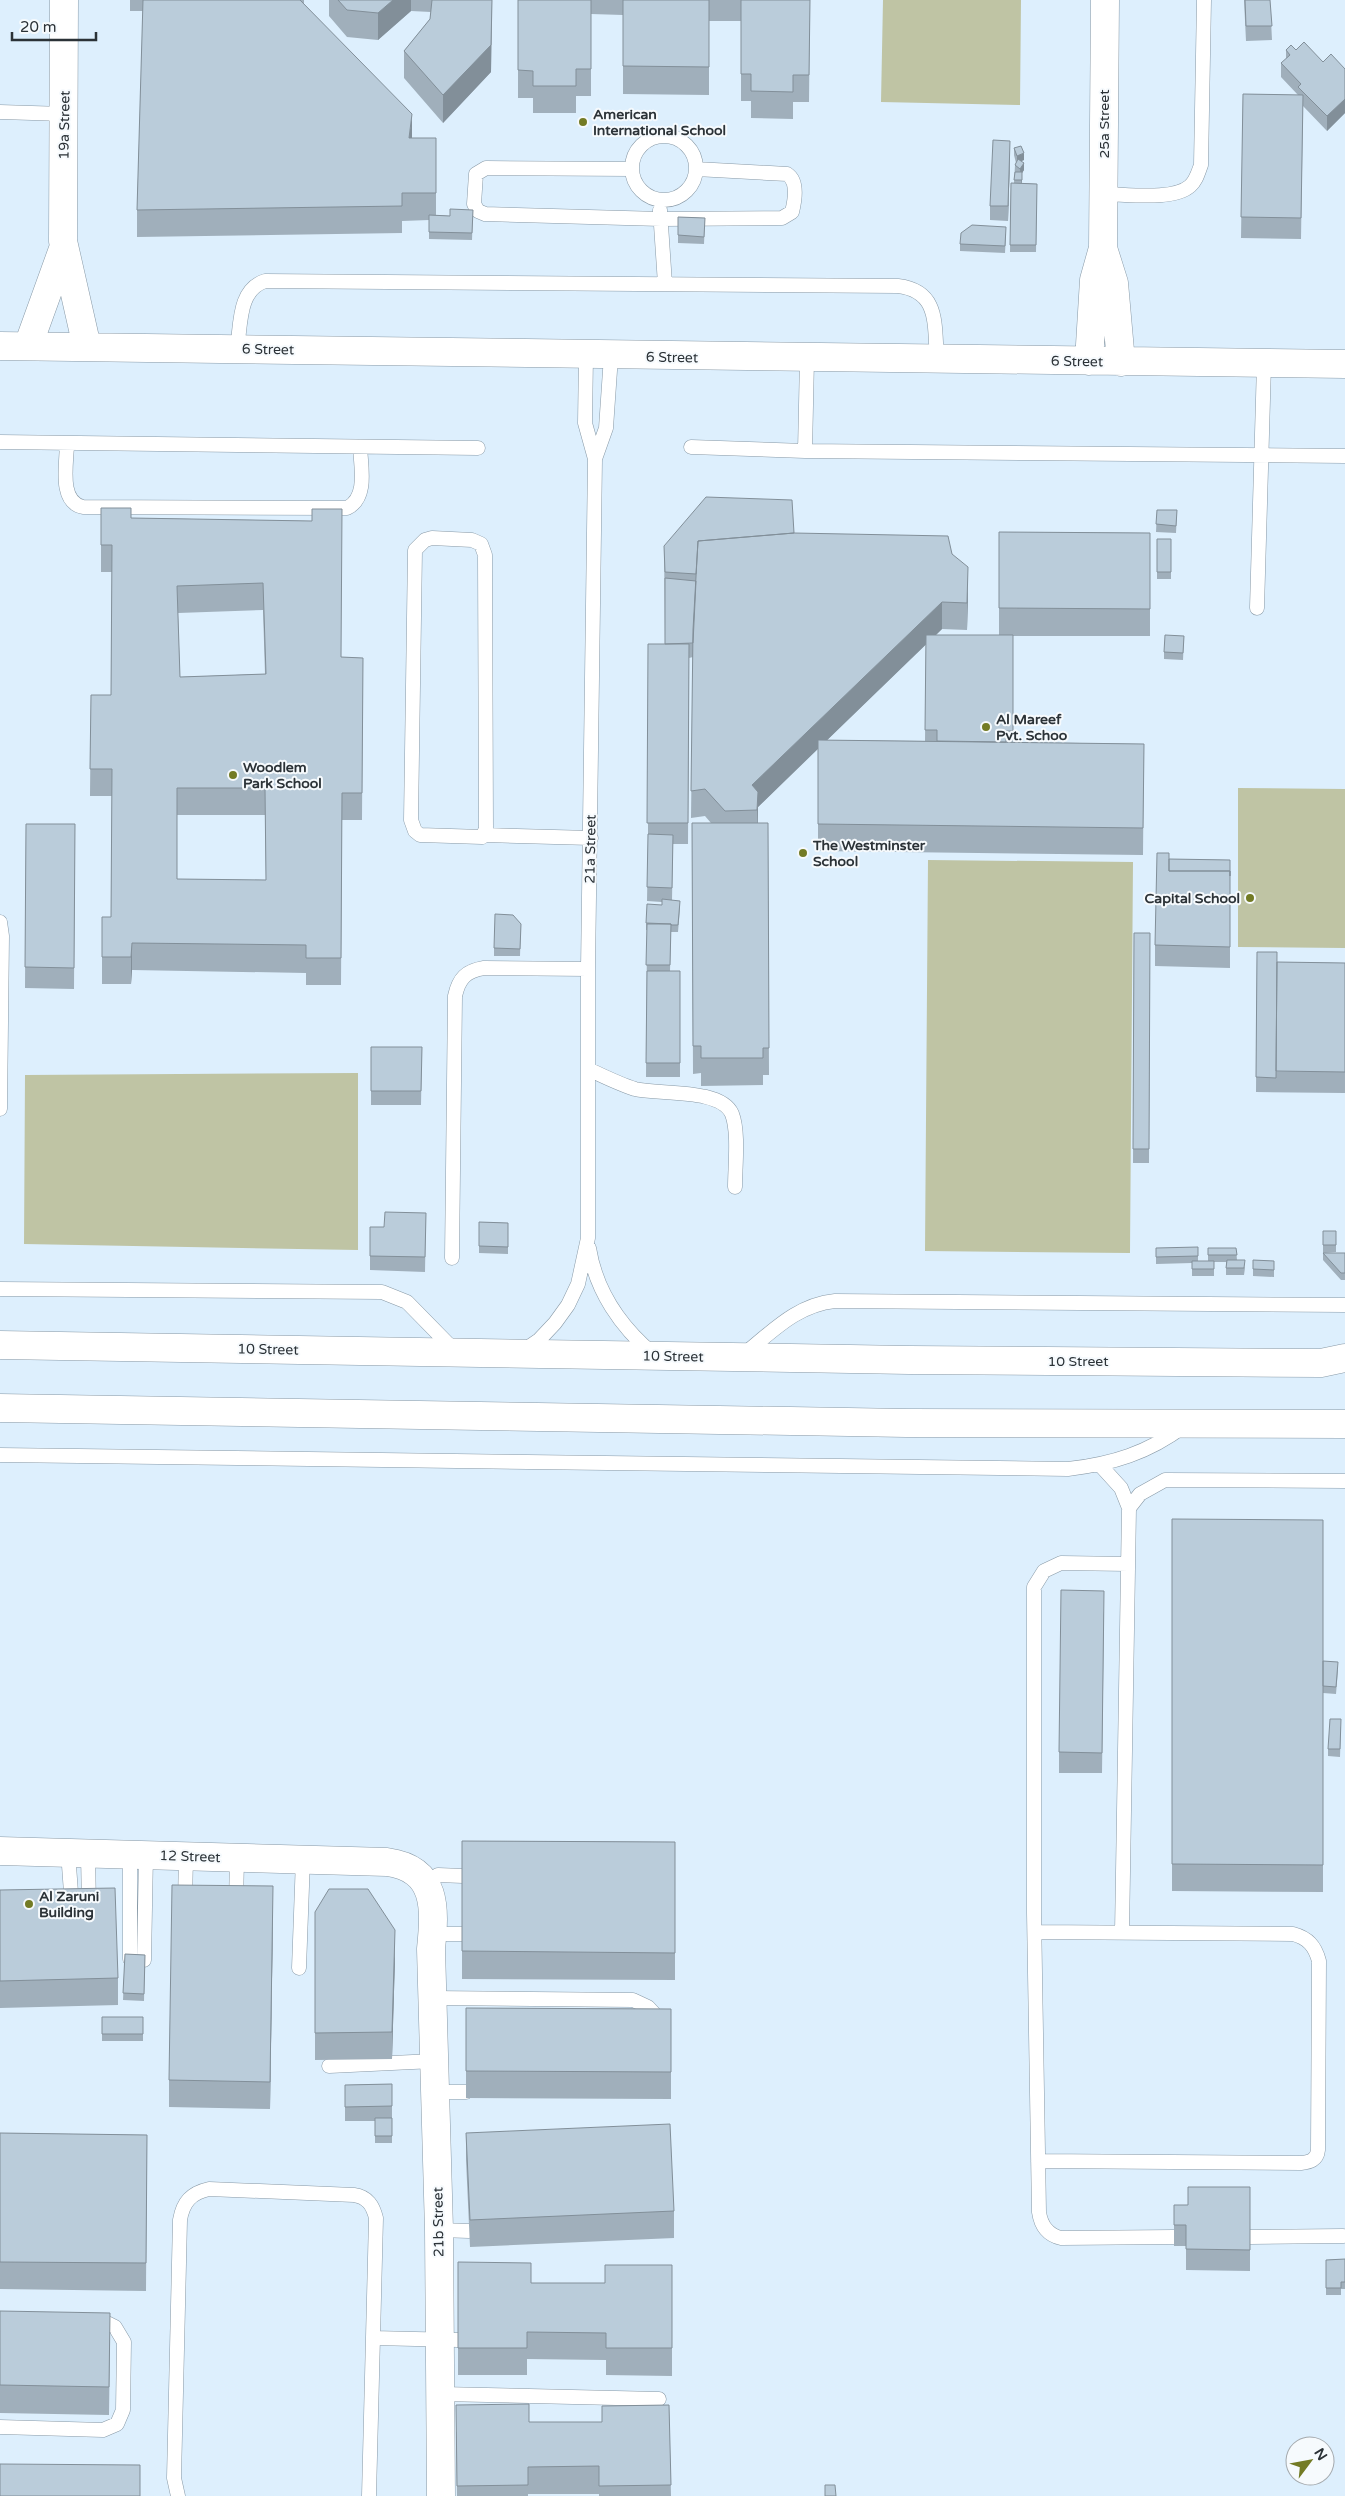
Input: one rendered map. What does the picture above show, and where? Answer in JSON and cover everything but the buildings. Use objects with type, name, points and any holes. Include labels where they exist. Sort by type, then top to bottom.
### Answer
[{"type":"street","name":"19a Street","points":[[64,0],[63,249],[88,347]]},
{"type":"street","name":"25a Street","points":[[1089,361],[1094,280],[1103,248],[1105,0]]},
{"type":"street","name":"25a Street","points":[[1103,248],[1114,283],[1121,362]]},
{"type":"street","name":"19a Street","points":[[28,346],[63,249]]},
{"type":"street","name":"6 Street","points":[[0,346],[238,348],[807,359],[1345,364]]},
{"type":"street","name":"10 Street","points":[[0,1345],[910,1360],[1337,1363]]},
{"type":"street","points":[[0,1408],[906,1423],[1345,1424]]},
{"type":"street","name":"12 Street","points":[[3,1852],[78,1852],[370,1862]]},
{"type":"street","points":[[370,1862],[401,1864],[414,1872],[425,1883]]},
{"type":"street","name":"21b Street","points":[[370,1862],[390,1874],[408,1890],[423,1917],[432,1941]]},
{"type":"street","name":"21b Street","points":[[425,1883],[434,1909],[432,1941],[438,2230],[449,2340],[441,2394],[446,2493]]},
{"type":"lane","points":[[1104,194],[1169,195],[1180,192],[1190,186],[1197,176],[1201,165],[1204,0]]},
{"type":"lane","points":[[0,112],[64,114]]},
{"type":"lane","points":[[664,136],[677,139],[687,146],[694,157],[696,169],[689,189],[681,196],[660,200],[649,196],[640,189],[634,180],[632,169],[635,156],[642,146],[652,139],[664,136]]},
{"type":"lane","points":[[632,169],[486,168],[478,171],[475,178],[475,208],[485,214],[661,219],[782,218],[792,212],[794,186],[793,181],[787,174],[696,169]]},
{"type":"lane","points":[[660,200],[664,284]]},
{"type":"lane","points":[[238,348],[243,305],[247,293],[255,285],[265,281],[664,284],[912,288],[920,292],[929,302],[934,314],[937,359]]},
{"type":"lane","name":"21a Street","points":[[599,356],[585,423],[594,459],[588,969],[588,1238],[591,1261],[609,1304],[622,1323],[656,1356]]},
{"type":"lane","name":"21a Street","points":[[594,459],[606,428],[599,356]]},
{"type":"lane","points":[[805,451],[807,359]]},
{"type":"lane","points":[[1257,608],[1264,364]]},
{"type":"lane","points":[[0,442],[478,448]]},
{"type":"lane","points":[[68,443],[68,495],[76,505],[83,507],[347,508],[358,499],[361,492],[360,447]]},
{"type":"lane","points":[[691,447],[805,451],[1345,456]]},
{"type":"lane","points":[[485,835],[485,555],[481,544],[472,540],[425,540],[415,550],[412,826],[415,831],[426,836],[479,837],[485,835],[591,838]]},
{"type":"lane","points":[[0,922],[2,936],[0,1109]]},
{"type":"lane","points":[[452,1258],[455,996],[457,985],[463,976],[472,970],[484,968],[588,969]]},
{"type":"lane","points":[[588,1070],[633,1088],[713,1098],[727,1106],[735,1129],[735,1187]]},
{"type":"lane","name":"21a Street","points":[[521,1353],[539,1340],[568,1305],[582,1269],[588,1238]]},
{"type":"lane","points":[[0,1289],[382,1292],[407,1302],[456,1352]]},
{"type":"lane","points":[[741,1356],[796,1312],[821,1302],[1345,1306]]},
{"type":"lane","points":[[0,1454],[1068,1469],[1101,1466],[1144,1452],[1167,1439],[1188,1423]]},
{"type":"lane","points":[[1101,1466],[1121,1488],[1129,1508],[1122,1934]]},
{"type":"lane","points":[[1129,1508],[1140,1494],[1165,1480],[1345,1481]]},
{"type":"lane","points":[[1128,1564],[1061,1563],[1044,1571],[1034,1586],[1035,1932],[1040,2220],[1048,2232],[1054,2236],[1068,2238],[1174,2237]]},
{"type":"lane","points":[[78,1852],[90,1916]]},
{"type":"lane","points":[[72,1916],[78,1852]]},
{"type":"lane","points":[[137,1960],[138,1854]]},
{"type":"lane","points":[[185,1912],[186,1856]]},
{"type":"lane","points":[[236,1913],[237,1857]]},
{"type":"lane","points":[[299,1968],[303,1859]]},
{"type":"lane","points":[[425,1883],[438,1875],[463,1876]]},
{"type":"lane","points":[[1035,1932],[1293,1934],[1303,1937],[1311,1943],[1319,1961],[1318,2156],[1313,2160],[1301,2163],[1038,2161]]},
{"type":"lane","points":[[432,1941],[463,1934]]},
{"type":"lane","points":[[433,1998],[633,2000],[648,2006],[660,2018],[668,2036]]},
{"type":"lane","points":[[329,2066],[434,2061]]},
{"type":"lane","points":[[435,2092],[466,2092]]},
{"type":"lane","points":[[178,2496],[174,2478],[180,2220],[182,2208],[188,2198],[198,2192],[209,2189],[362,2196],[369,2202],[376,2218],[369,2496]]},
{"type":"lane","points":[[438,2230],[469,2231]]},
{"type":"lane","points":[[1250,2237],[1342,2236]]},
{"type":"lane","points":[[0,2427],[103,2430],[117,2424],[123,2410],[124,2342],[115,2328],[107,2323],[78,2320]]},
{"type":"lane","points":[[373,2338],[449,2340]]},
{"type":"lane","points":[[441,2394],[659,2398]]},
{"type":"green space","points":[[883,0],[1021,0],[1020,105],[881,102]]},
{"type":"green space","points":[[1238,788],[1345,789],[1345,948],[1238,947]]},
{"type":"green space","points":[[928,860],[1133,862],[1130,1253],[925,1251]]},
{"type":"green space","points":[[358,1073],[358,1250],[24,1244],[25,1075]]},
{"type":"place","name":"American International School","points":[[583,122]]},
{"type":"place","name":"Al Mareef Pvt. Schoo","points":[[986,727]]},
{"type":"place","name":"Woodlem Park School","points":[[233,775]]},
{"type":"place","name":"The Westminster School","points":[[803,853]]},
{"type":"place","name":"Capital School","points":[[1250,898]]},
{"type":"place","name":"Al Zaruni Building","points":[[29,1904]]}]
